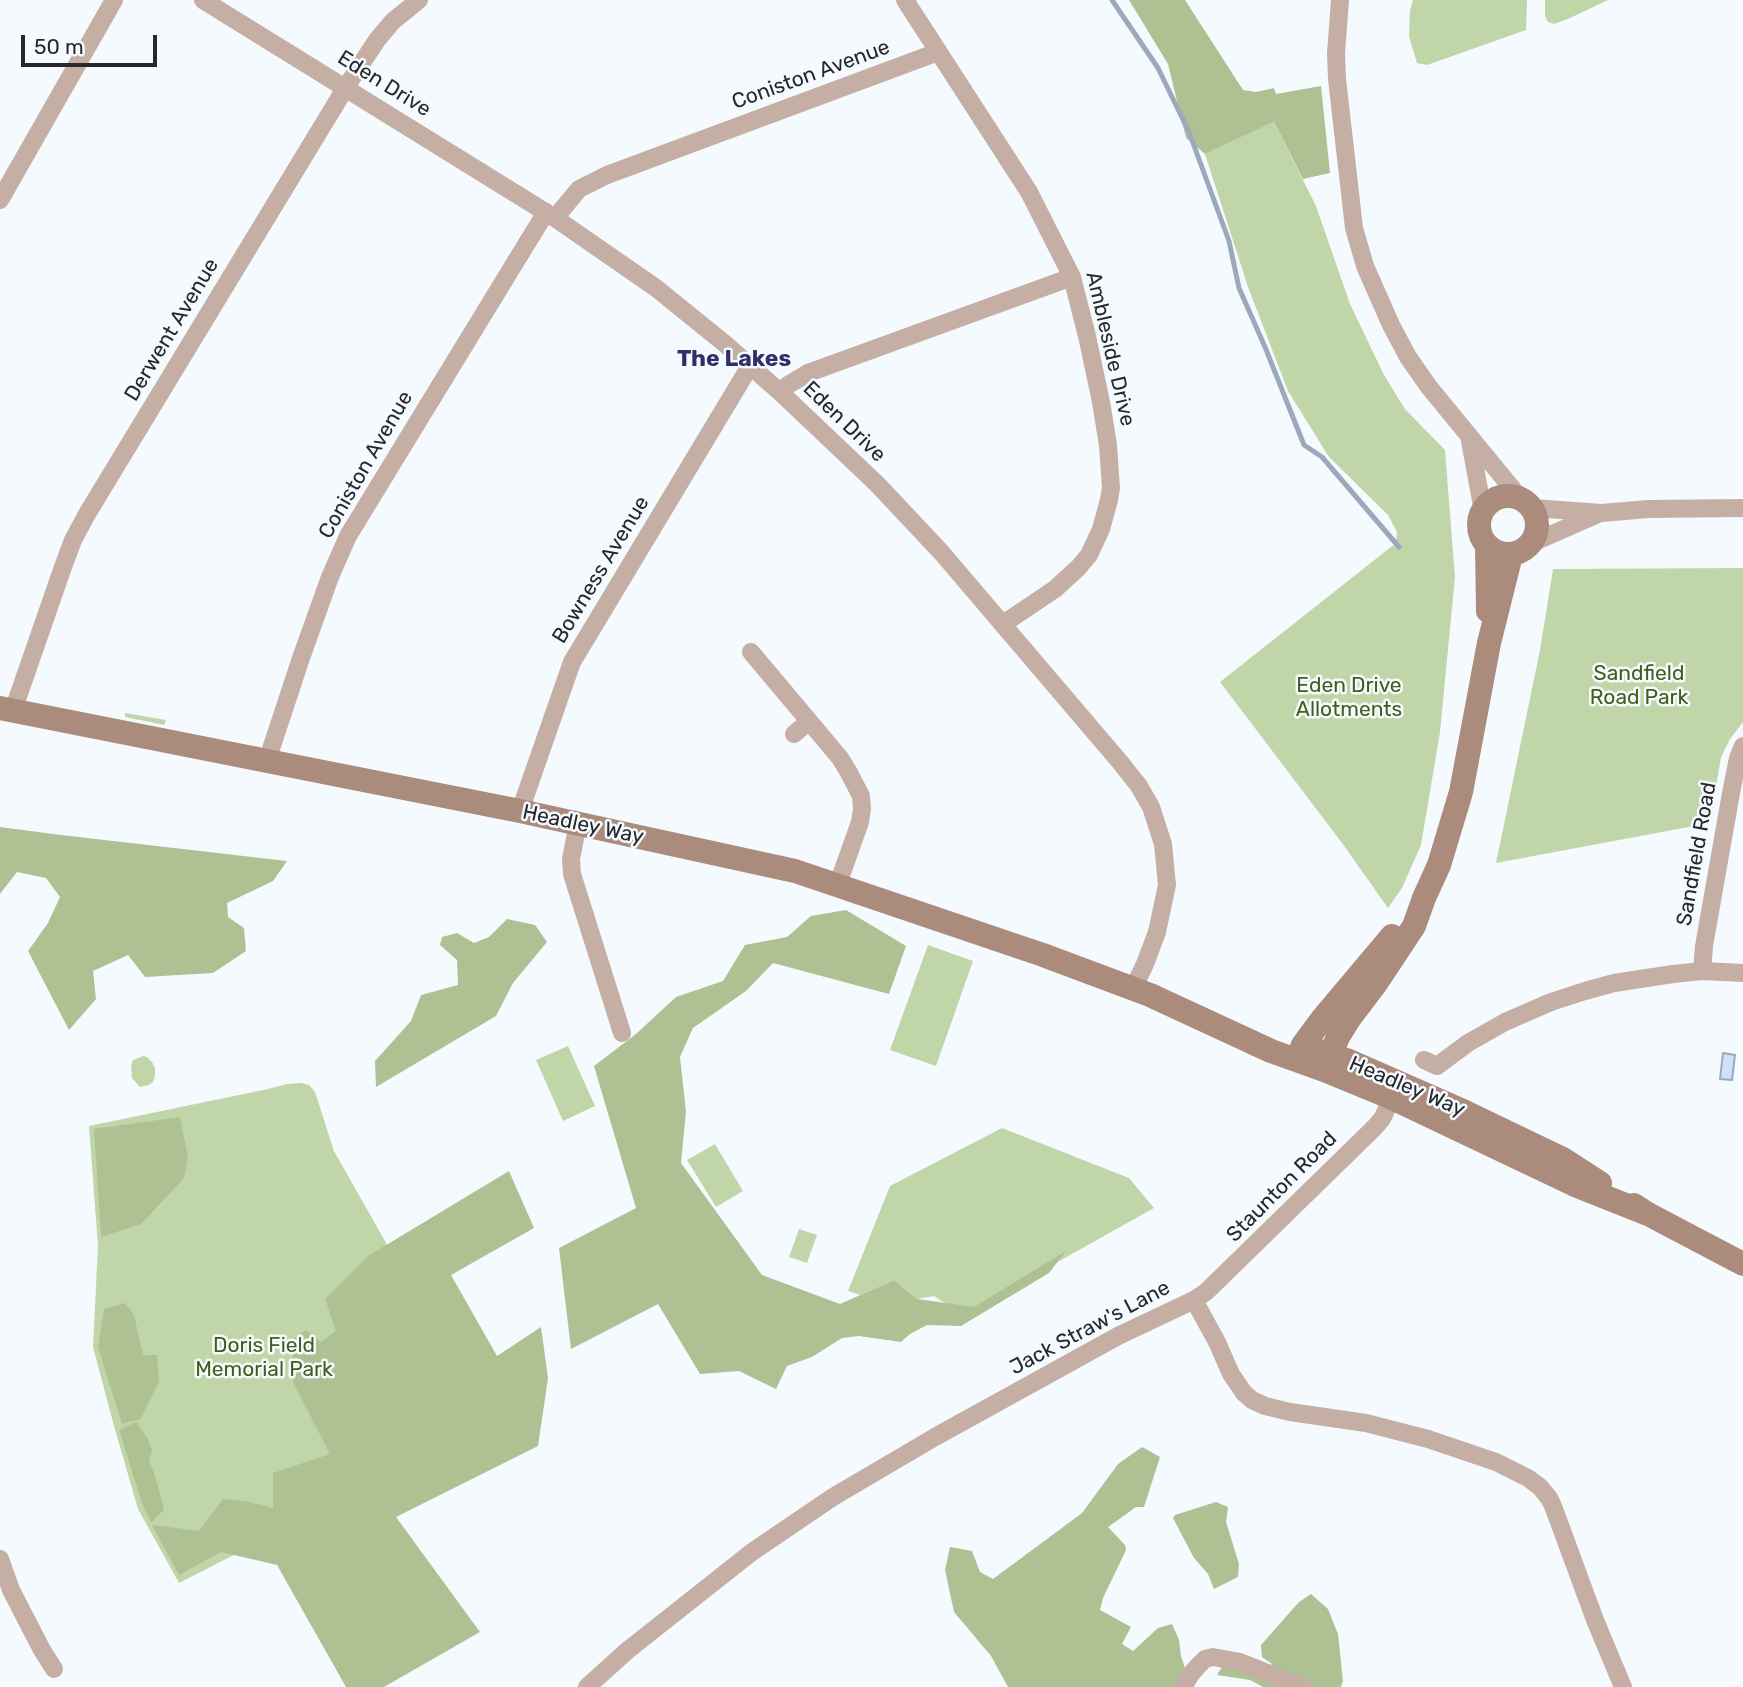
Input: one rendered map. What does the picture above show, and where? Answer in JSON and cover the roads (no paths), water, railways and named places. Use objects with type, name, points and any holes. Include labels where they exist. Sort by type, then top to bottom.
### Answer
[{"type":"main road","points":[[1327,1063],[1349,1018],[1414,926],[1440,865],[1461,792],[1489,643],[1521,549],[1538,525],[1526,503],[1506,496],[1493,500],[1483,511],[1479,523],[1480,535],[1487,546],[1498,553],[1521,549]]},
{"type":"main road","points":[[1487,546],[1489,643]]},
{"type":"main road","name":"Headley Way","points":[[6,710],[578,823],[762,863],[838,884],[1142,992],[1271,1051],[1300,1053],[1327,1063],[1392,1098],[1575,1185],[1648,1214]]},
{"type":"main road","points":[[1300,1053],[1323,1018],[1424,898]]},
{"type":"main road","name":"Headley Way","points":[[1327,1063],[1349,1061],[1563,1159],[1648,1214],[1743,1264]]},
{"type":"street","points":[[0,200],[114,0]]},
{"type":"street","name":"Eden Drive","points":[[203,0],[551,215],[656,288],[750,366],[877,484],[1003,624],[1133,778],[1151,807],[1163,844],[1167,885],[1157,933],[1145,964],[1142,992]]},
{"type":"street","name":"Derwent Avenue","points":[[6,710],[73,540],[88,514],[346,87],[377,40],[393,21],[419,0]]},
{"type":"street","name":"Ambleside Drive","points":[[905,0],[1029,192],[1072,277],[1087,336],[1108,446],[1110,499],[1088,555],[1055,589],[1003,624]]},
{"type":"street","points":[[1340,0],[1337,79],[1354,228],[1385,313],[1408,357],[1429,387],[1526,503],[1602,513],[1648,509],[1743,508]]},
{"type":"street","name":"Coniston Avenue","points":[[267,761],[318,612],[348,536],[551,215],[579,189],[607,175],[938,52]]},
{"type":"street","points":[[780,393],[808,373],[1072,277]]},
{"type":"street","name":"Bowness Avenue","points":[[520,811],[572,662],[750,366]]},
{"type":"street","points":[[1469,437],[1483,511]]},
{"type":"street","points":[[1521,549],[1602,513]]},
{"type":"street","points":[[751,652],[844,764],[861,796],[860,822],[838,884]]},
{"type":"street","points":[[794,734],[808,722]]},
{"type":"street","name":"Sandfield Road","points":[[1702,971],[1703,946],[1738,758],[1743,746]]},
{"type":"street","points":[[578,823],[571,859],[572,874],[622,1033]]},
{"type":"street","points":[[1424,1060],[1437,1066],[1468,1043],[1505,1022],[1569,996],[1614,983],[1702,971],[1743,973]]},
{"type":"street","name":"Staunton Road","points":[[1194,1300],[1221,1279],[1374,1128],[1382,1119],[1392,1098]]},
{"type":"street","name":"Jack Straw's Lane","points":[[587,1687],[628,1650],[752,1552],[833,1497],[1118,1336],[1194,1300],[1231,1374],[1252,1400],[1290,1412],[1366,1423],[1428,1439],[1496,1462],[1540,1487],[1553,1506],[1623,1687]]},
{"type":"street","points":[[0,1559],[6,1587],[54,1669]]},
{"type":"street","points":[[1183,1687],[1198,1666],[1205,1659],[1213,1657],[1240,1662],[1303,1687]]},
{"type":"water","points":[[1723,1053],[1735,1055],[1732,1080],[1720,1079]]},
{"type":"waterway","points":[[1112,0],[1158,68],[1189,132],[1229,241],[1239,288],[1304,445],[1322,457],[1399,547]]},
{"type":"district","name":"The Lakes","points":[[734,359]]},
{"type":"park label","name":"Sandfield Road Park","points":[[1639,686]]},
{"type":"park label","name":"Eden Drive Allotments","points":[[1349,698]]},
{"type":"park label","name":"Doris Field Memorial Park","points":[[264,1358]]}]
